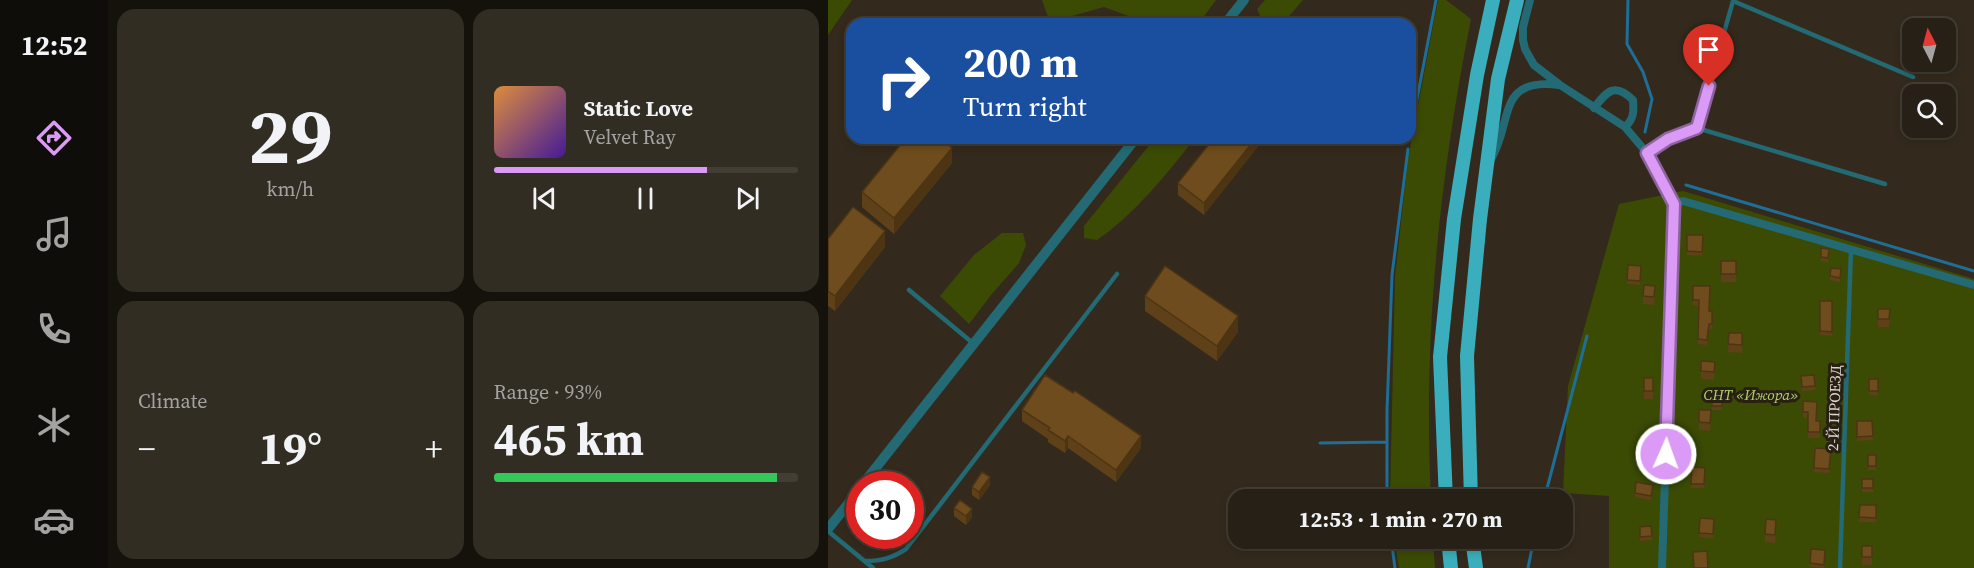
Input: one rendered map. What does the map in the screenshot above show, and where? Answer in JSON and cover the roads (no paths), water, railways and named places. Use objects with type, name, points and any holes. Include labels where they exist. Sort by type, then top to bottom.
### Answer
[{"type":"highway","points":[[1446,489],[1440,357],[1454,219],[1477,75],[1493,0]]},
{"type":"highway","points":[[1471,489],[1467,356],[1486,167],[1498,79],[1517,0]]},
{"type":"highway","points":[[1449,549],[1451,568]]},
{"type":"highway","points":[[1473,549],[1476,568]]},
{"type":"street","points":[[1230,18],[1244,0]]},
{"type":"street","points":[[1530,0],[1523,27],[1525,49],[1534,65],[1560,85],[1625,127],[1647,153],[1674,204],[1662,568]]},
{"type":"street","points":[[1486,167],[1499,147],[1505,117],[1515,94],[1530,85],[1560,85]]},
{"type":"street","points":[[1594,108],[1608,92],[1614,89],[1625,92],[1633,100],[1634,108],[1630,123],[1625,127]]},
{"type":"street","points":[[873,471],[1131,144]]},
{"type":"street","points":[[1674,204],[1683,201],[1974,285]]},
{"type":"street","points":[[828,530],[846,507]]},
{"type":"lane","points":[[1697,128],[1732,0],[1913,77]]},
{"type":"lane","points":[[1647,153],[1668,139],[1697,128],[1885,184]]},
{"type":"lane","name":"2-Й ПРОЕЗД","points":[[1840,568],[1851,249]]},
{"type":"lane","points":[[865,561],[883,561],[906,549],[1117,273]]},
{"type":"lane","points":[[909,290],[974,344]]},
{"type":"lane","points":[[828,530],[873,568]]},
{"type":"waterway","points":[[1416,104],[1436,0]]},
{"type":"waterway","points":[[1628,0],[1627,44],[1643,72],[1652,99],[1645,132]]},
{"type":"waterway","points":[[1387,489],[1387,411],[1392,275],[1408,149]]},
{"type":"waterway","points":[[1686,185],[1974,271]]},
{"type":"waterway","points":[[1547,489],[1587,336]]},
{"type":"waterway","points":[[1320,443],[1387,442]]},
{"type":"waterway","points":[[1392,549],[1395,568]]},
{"type":"waterway","points":[[1528,568],[1532,549]]},
{"type":"park label","name":"СНТ «Ижора»","points":[[1751,394]]}]
